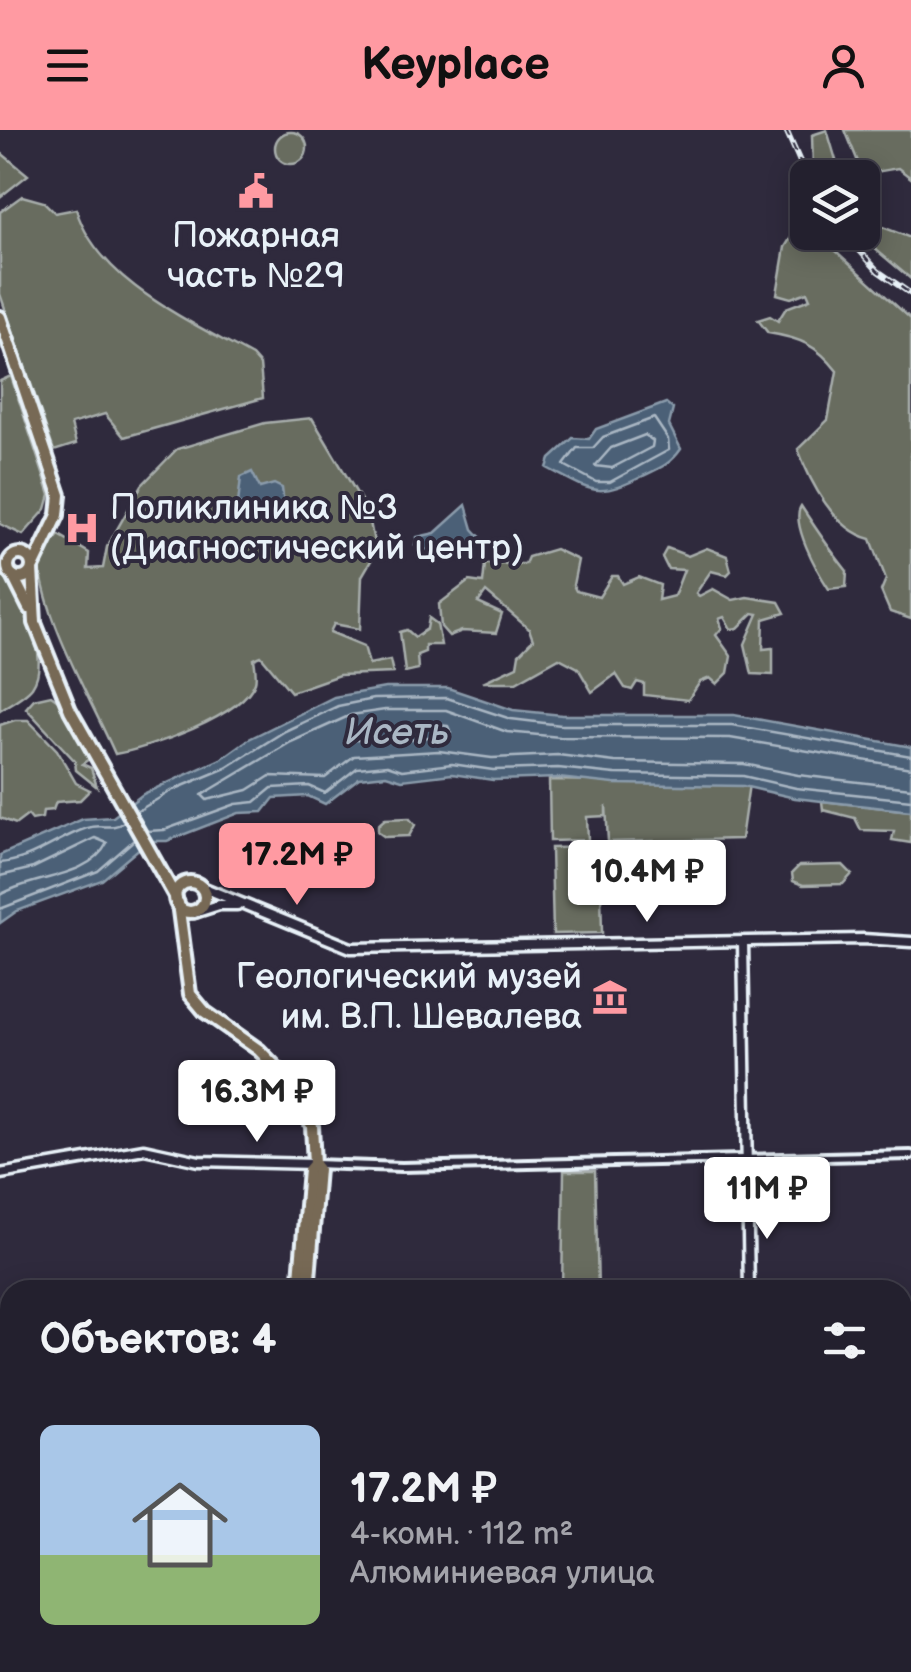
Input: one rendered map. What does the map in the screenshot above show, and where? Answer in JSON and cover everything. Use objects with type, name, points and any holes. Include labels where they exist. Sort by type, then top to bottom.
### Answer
[{"type":"main road","points":[[0,317],[60,494],[58,515],[32,568],[24,578],[7,570]]},
{"type":"main road","points":[[46,536],[8,562],[7,570],[36,623],[81,734],[177,900],[194,913]]},
{"type":"main road","points":[[0,553],[28,556],[36,623]]},
{"type":"main road","points":[[152,853],[168,870],[189,881],[351,948],[911,942]]},
{"type":"main road","points":[[189,881],[179,886],[177,900],[187,984],[196,1002],[260,1050],[302,1100],[312,1126],[314,1164],[318,1169],[309,1280]]},
{"type":"main road","points":[[182,943],[201,904],[202,886]]},
{"type":"main road","points":[[194,913],[219,904],[248,908]]},
{"type":"main road","points":[[743,942],[749,1280]]},
{"type":"main road","points":[[0,1174],[144,1150],[198,1161],[314,1164]]},
{"type":"main road","points":[[300,1280],[309,1170],[314,1164]]},
{"type":"street","points":[[314,1164],[402,1167],[911,1156]]},
{"type":"green space","points":[[827,130],[836,160],[813,160],[812,135]]},
{"type":"green space","points":[[845,130],[911,130],[911,178],[898,168],[880,171],[880,160],[857,160]]},
{"type":"green space","points":[[291,132],[302,137],[307,148],[302,159],[291,164],[280,159],[275,148],[280,137]]},
{"type":"green space","points":[[0,152],[28,175],[0,197]]},
{"type":"green space","points":[[22,196],[44,202],[55,213],[76,209],[87,235],[125,278],[175,313],[252,356],[260,365],[263,398],[124,437],[105,414],[71,424],[76,444],[54,451],[0,294],[0,212]]},
{"type":"green space","points":[[880,226],[911,238],[911,279],[876,250],[880,250]]},
{"type":"green space","points":[[790,239],[790,250],[835,250],[911,319],[911,619],[890,612],[881,591],[886,579],[871,539],[846,526],[825,503],[798,449],[828,420],[837,371],[815,349],[799,340],[768,333],[758,320],[770,316],[778,321],[786,308],[810,299],[807,292],[791,298],[777,294],[785,247]]},
{"type":"green space","points":[[11,376],[50,495],[46,509],[23,535],[0,524],[0,381]]},
{"type":"green space","points":[[312,418],[368,512],[376,552],[362,576],[360,629],[334,624],[330,632],[364,646],[369,664],[390,660],[393,673],[339,675],[291,692],[261,656],[254,659],[255,682],[233,707],[171,738],[115,754],[59,635],[39,561],[59,535],[89,553],[88,569],[103,568],[107,547],[142,485],[177,449],[265,423]]},
{"type":"green space","points":[[801,506],[847,571],[846,587],[829,589],[818,571],[799,524]]},
{"type":"green space","points":[[667,548],[688,556],[707,548],[727,556],[731,571],[727,575],[711,571],[696,593],[699,596],[713,589],[733,600],[747,597],[779,602],[785,613],[764,619],[763,649],[773,648],[773,675],[752,674],[745,644],[758,614],[753,613],[738,628],[731,629],[724,617],[719,619],[722,628],[716,635],[731,656],[728,673],[717,684],[710,678],[700,682],[688,700],[644,695],[644,684],[637,682],[632,690],[625,688],[616,674],[592,692],[578,668],[559,658],[516,682],[483,682],[517,666],[519,654],[533,640],[529,629],[486,592],[478,603],[502,614],[496,633],[462,631],[449,636],[441,627],[439,604],[469,581],[483,583],[485,564],[525,564],[528,557],[555,549],[578,560],[573,585],[576,591],[599,597],[612,576],[618,576],[623,584],[639,577],[660,585],[658,600],[674,596],[684,570],[668,569],[662,557]]},
{"type":"green space","points":[[0,571],[24,610],[39,660],[32,687],[0,710]]},
{"type":"green space","points":[[429,618],[437,624],[441,645],[425,645],[425,652],[417,655],[418,669],[405,672],[400,632],[407,630],[415,637],[427,629]]},
{"type":"green space","points":[[51,695],[62,703],[89,759],[82,764],[91,768],[97,787],[76,770],[75,761],[26,708],[34,699]]},
{"type":"green space","points":[[28,720],[57,750],[76,783],[90,790],[80,800],[56,802],[53,810],[43,811],[42,818],[32,820],[28,815],[16,824],[0,818],[0,725]]},
{"type":"green space","points":[[549,780],[749,784],[741,839],[608,842],[606,805],[606,816],[587,817],[588,840],[550,841]]},
{"type":"green space","points":[[822,801],[911,811],[911,843],[892,840],[894,831],[861,830],[855,818],[823,810]]},
{"type":"green space","points":[[409,818],[415,825],[409,836],[385,837],[378,832],[378,825],[385,819]]},
{"type":"green space","points":[[600,847],[602,933],[553,934],[551,848]]},
{"type":"green space","points":[[843,865],[852,874],[843,884],[803,885],[793,881],[792,873],[799,866]]},
{"type":"green space","points":[[564,1171],[595,1171],[598,1280],[562,1280]]},
{"type":"water","points":[[666,403],[673,409],[669,425],[681,449],[660,468],[615,488],[595,490],[547,468],[550,459],[573,438],[589,439],[596,429]]},
{"type":"water","points":[[252,472],[260,488],[274,484],[282,488],[285,513],[277,519],[238,504],[241,477]]},
{"type":"water","points":[[466,505],[473,529],[484,541],[450,552],[415,545],[417,537],[435,533]]},
{"type":"water","name":"Исеть","points":[[385,688],[448,688],[513,710],[562,715],[734,715],[911,747],[911,811],[795,798],[743,786],[614,784],[558,778],[493,780],[452,774],[402,780],[386,775],[359,778],[325,804],[308,796],[274,798],[263,812],[239,813],[167,841],[148,841],[102,880],[17,911],[0,923],[0,855],[83,819],[113,817],[143,794],[221,759],[249,739],[334,697]]},
{"type":"railway","points":[[786,130],[799,160]]},
{"type":"railway","points":[[859,250],[878,271],[911,294]]},
{"type":"place","name":"Пожарная часть №29","points":[[256,191]]},
{"type":"place","name":"Поликлиника №3 (Диагностический центр)","points":[[82,528]]},
{"type":"place","name":"Геологический музей им. В.П. Шевалева","points":[[610,997]]}]
